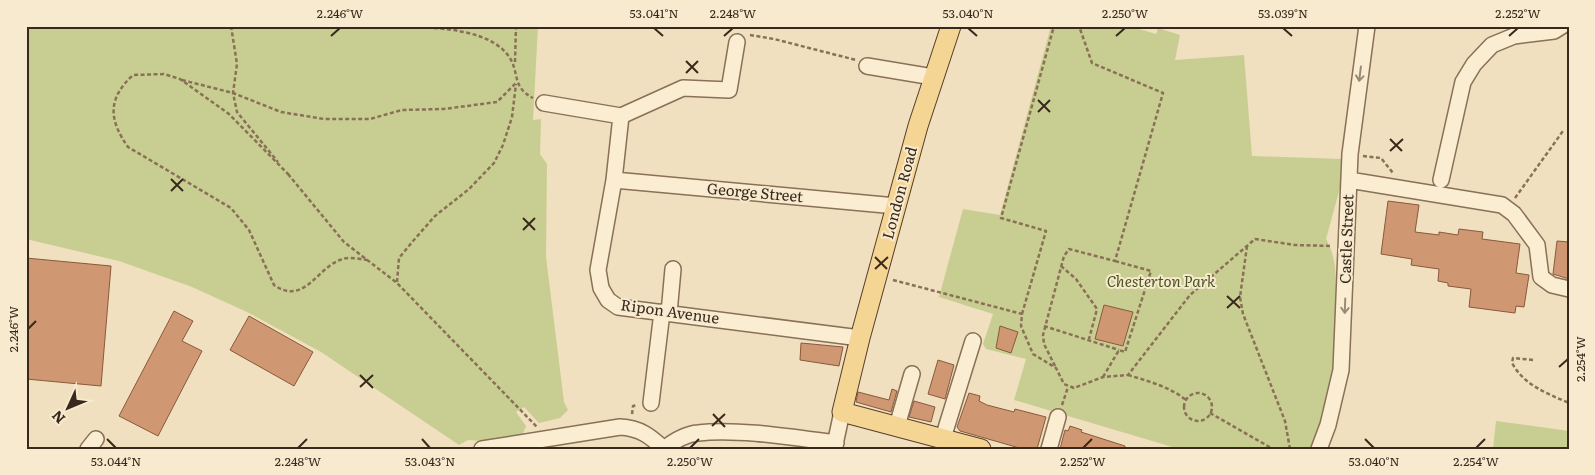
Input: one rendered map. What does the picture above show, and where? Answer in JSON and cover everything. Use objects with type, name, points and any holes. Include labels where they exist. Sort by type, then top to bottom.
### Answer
[{"type":"main road","name":"London Road","points":[[842,412],[896,206],[933,77],[951,26]]},
{"type":"main road","points":[[842,412],[982,449]]},
{"type":"street","name":"Castle Street","points":[[1319,449],[1328,425],[1341,370],[1350,154],[1367,26]]},
{"type":"street","points":[[1441,180],[1463,82],[1474,64],[1492,45],[1514,36],[1554,31],[1562,26]]},
{"type":"street","points":[[544,103],[621,116],[683,88],[729,90],[737,42]]},
{"type":"street","points":[[867,66],[933,77]]},
{"type":"street","name":"Ripon Avenue","points":[[621,116],[614,180],[598,270],[601,288],[608,300],[618,307],[860,338]]},
{"type":"street","name":"George Street","points":[[614,180],[896,206]]},
{"type":"street","points":[[1349,180],[1502,205],[1514,214],[1537,245],[1541,277],[1552,285],[1569,289]]},
{"type":"street","points":[[651,402],[673,270]]},
{"type":"street","points":[[943,438],[973,341]]},
{"type":"street","points":[[897,426],[912,374]]},
{"type":"street","name":"London Road","points":[[835,446],[842,412]]},
{"type":"street","points":[[1048,449],[1058,417]]},
{"type":"street","points":[[482,449],[620,427],[631,428],[649,435],[664,449],[675,440],[697,432],[743,441],[835,446]]},
{"type":"path","points":[[231,26],[236,64],[233,93],[237,112],[344,242],[397,283],[548,438]]},
{"type":"path","points":[[369,26],[462,31],[484,38],[503,49],[515,64]]},
{"type":"path","points":[[397,283],[399,258],[435,216],[469,190],[494,163],[503,145],[512,117],[517,82],[515,64],[516,26]]},
{"type":"path","points":[[1054,26],[1001,218],[1046,231],[1022,314],[1021,326],[1033,354],[1056,368]]},
{"type":"path","points":[[1079,26],[1092,63],[1163,93],[1115,261]]},
{"type":"path","points":[[737,42],[750,35],[774,39],[850,58],[867,66]]},
{"type":"path","points":[[367,260],[340,260],[304,287],[292,291],[281,290],[274,285],[249,230],[230,208],[128,147],[118,132],[112,116],[120,87],[133,75],[164,74],[233,93],[281,112],[324,119],[370,119],[402,110],[444,109],[497,102],[517,82]]},
{"type":"path","points":[[180,79],[229,114],[288,175]]},
{"type":"path","points":[[517,82],[528,95],[544,103]]},
{"type":"path","points":[[1506,209],[1563,131]]},
{"type":"path","points":[[1350,154],[1381,158],[1393,173],[1402,175]]},
{"type":"path","points":[[1128,375],[1190,295],[1255,239],[1295,245],[1346,247]]},
{"type":"path","points":[[1247,244],[1240,297],[1243,314],[1285,421],[1290,449]]},
{"type":"path","points":[[1044,326],[1125,352],[1151,271],[1069,249],[1064,256],[1044,326],[1044,344],[1060,380],[1068,387],[1078,387],[1103,377],[1128,375],[1156,384],[1178,394],[1186,400]]},
{"type":"path","points":[[1061,266],[1076,279],[1097,308],[1089,339]]},
{"type":"path","points":[[878,276],[1022,314]]},
{"type":"path","points":[[1103,377],[1119,350]]},
{"type":"path","points":[[1533,360],[1513,358],[1512,363],[1518,374],[1530,384],[1569,403]]},
{"type":"path","points":[[1058,417],[1068,387]]},
{"type":"path","points":[[1192,394],[1204,394],[1210,401],[1210,413],[1203,420],[1194,420],[1184,410],[1186,400],[1192,394]]},
{"type":"path","points":[[631,428],[633,406],[651,402]]},
{"type":"path","points":[[1210,413],[1274,449]]},
{"type":"green space","points":[[26,26],[538,26],[533,120],[541,119],[540,154],[547,164],[546,257],[564,402],[568,410],[560,418],[539,423],[524,407],[516,412],[526,426],[522,436],[499,442],[468,440],[459,445],[321,352],[247,312],[192,287],[119,261],[26,239]]},
{"type":"green space","name":"Chesterton Park","points":[[1051,26],[1129,26],[1156,34],[1158,28],[1180,35],[1175,60],[1244,55],[1252,156],[1341,159],[1340,188],[1326,239],[1335,268],[1336,319],[1334,357],[1329,393],[1312,449],[1179,449],[1014,400],[1026,359],[986,349],[983,344],[993,314],[939,297],[963,209],[1000,215]]},
{"type":"green space","points":[[1496,421],[1569,431],[1569,449],[1493,449]]},
{"type":"building","points":[[1388,201],[1419,205],[1415,232],[1439,235],[1439,232],[1458,235],[1459,229],[1483,232],[1482,239],[1520,244],[1516,273],[1529,275],[1524,307],[1516,306],[1515,313],[1469,307],[1471,289],[1448,286],[1448,283],[1438,281],[1439,269],[1411,265],[1412,259],[1381,254]]},
{"type":"building","points":[[1557,241],[1569,242],[1569,279],[1553,274]]},
{"type":"building","points":[[26,258],[111,266],[101,386],[26,379]]},
{"type":"building","points":[[1104,305],[1133,312],[1123,346],[1095,339]]},
{"type":"building","points":[[174,311],[193,321],[182,341],[202,351],[158,436],[119,416]]},
{"type":"building","points":[[249,316],[313,352],[294,386],[230,350]]},
{"type":"building","points":[[1000,326],[1018,332],[1011,353],[996,348]]},
{"type":"building","points":[[801,343],[843,347],[839,366],[800,360]]},
{"type":"building","points":[[938,360],[954,365],[945,399],[928,394]]},
{"type":"building","points":[[892,389],[897,391],[891,412],[856,402],[858,392],[889,400]]},
{"type":"building","points":[[969,393],[980,396],[979,401],[987,405],[1014,412],[1015,409],[1046,417],[1037,449],[1023,449],[960,431],[957,427]]},
{"type":"building","points":[[914,401],[935,407],[931,422],[909,417]]},
{"type":"building","points":[[1070,426],[1082,430],[1081,432],[1125,446],[1125,449],[1060,449],[1065,430],[1068,431]]}]
